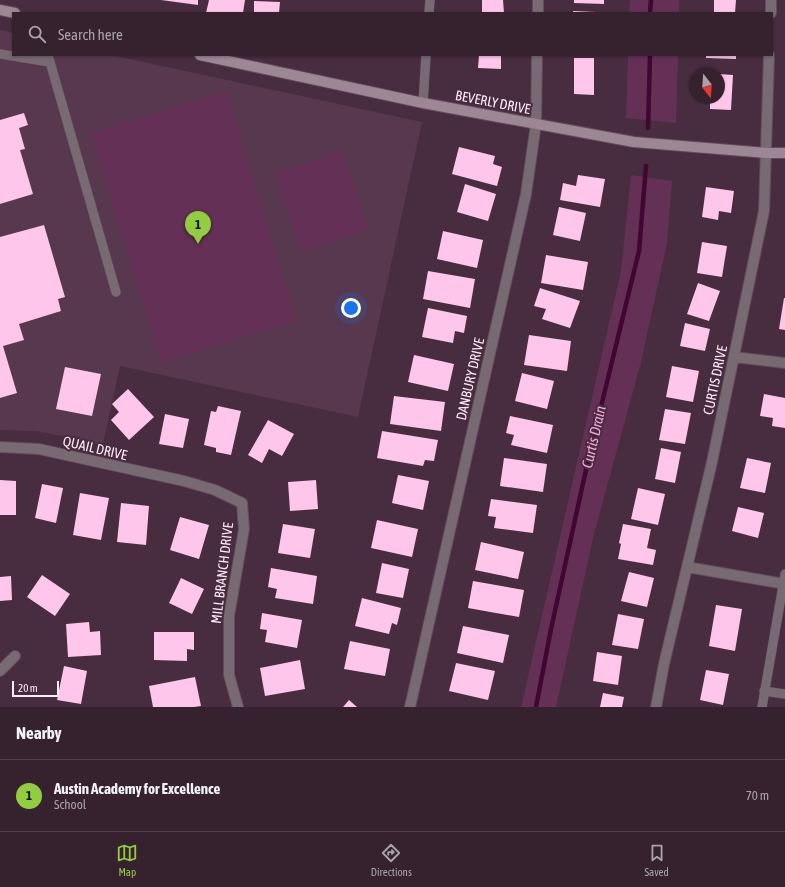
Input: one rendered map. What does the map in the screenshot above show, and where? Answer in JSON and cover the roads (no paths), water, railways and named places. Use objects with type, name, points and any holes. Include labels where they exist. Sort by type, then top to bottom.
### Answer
[{"type":"street","points":[[538,0],[538,12]]},
{"type":"street","points":[[771,0],[771,12]]},
{"type":"street","points":[[0,10],[12,12]]},
{"type":"street","name":"BEVERLY DRIVE","points":[[205,56],[423,102],[634,142],[785,154]]},
{"type":"street","name":"DANBURY DRIVE","points":[[410,707],[526,194],[536,124],[537,56]]},
{"type":"street","name":"CURTIS DRIVE","points":[[656,707],[664,664],[712,462],[764,211],[770,56]]},
{"type":"street","points":[[734,357],[785,363]]},
{"type":"street","name":"QUAIL DRIVE","points":[[0,447],[39,449],[184,482]]},
{"type":"street","name":"MILL BRANCH DRIVE","points":[[184,482],[215,490],[242,503],[244,529],[229,616],[229,675],[238,707]]},
{"type":"street","points":[[687,567],[784,580]]},
{"type":"street","points":[[0,671],[15,656]]},
{"type":"lane","points":[[429,12],[430,0]]},
{"type":"lane","points":[[0,54],[12,55]]},
{"type":"lane","points":[[19,56],[48,59],[116,292]]},
{"type":"lane","points":[[423,102],[426,56]]},
{"type":"lane","points":[[762,707],[784,580]]},
{"type":"lane","points":[[764,691],[785,694]]},
{"type":"waterway","name":"Curtis Drain","points":[[650,12],[651,0]]},
{"type":"waterway","name":"Curtis Drain","points":[[648,128],[650,56]]},
{"type":"waterway","name":"Curtis Drain","points":[[536,707],[551,629],[589,456],[639,251],[646,166]]},
{"type":"place","name":"Austin Academy for Excellence","points":[[198,244]]}]
